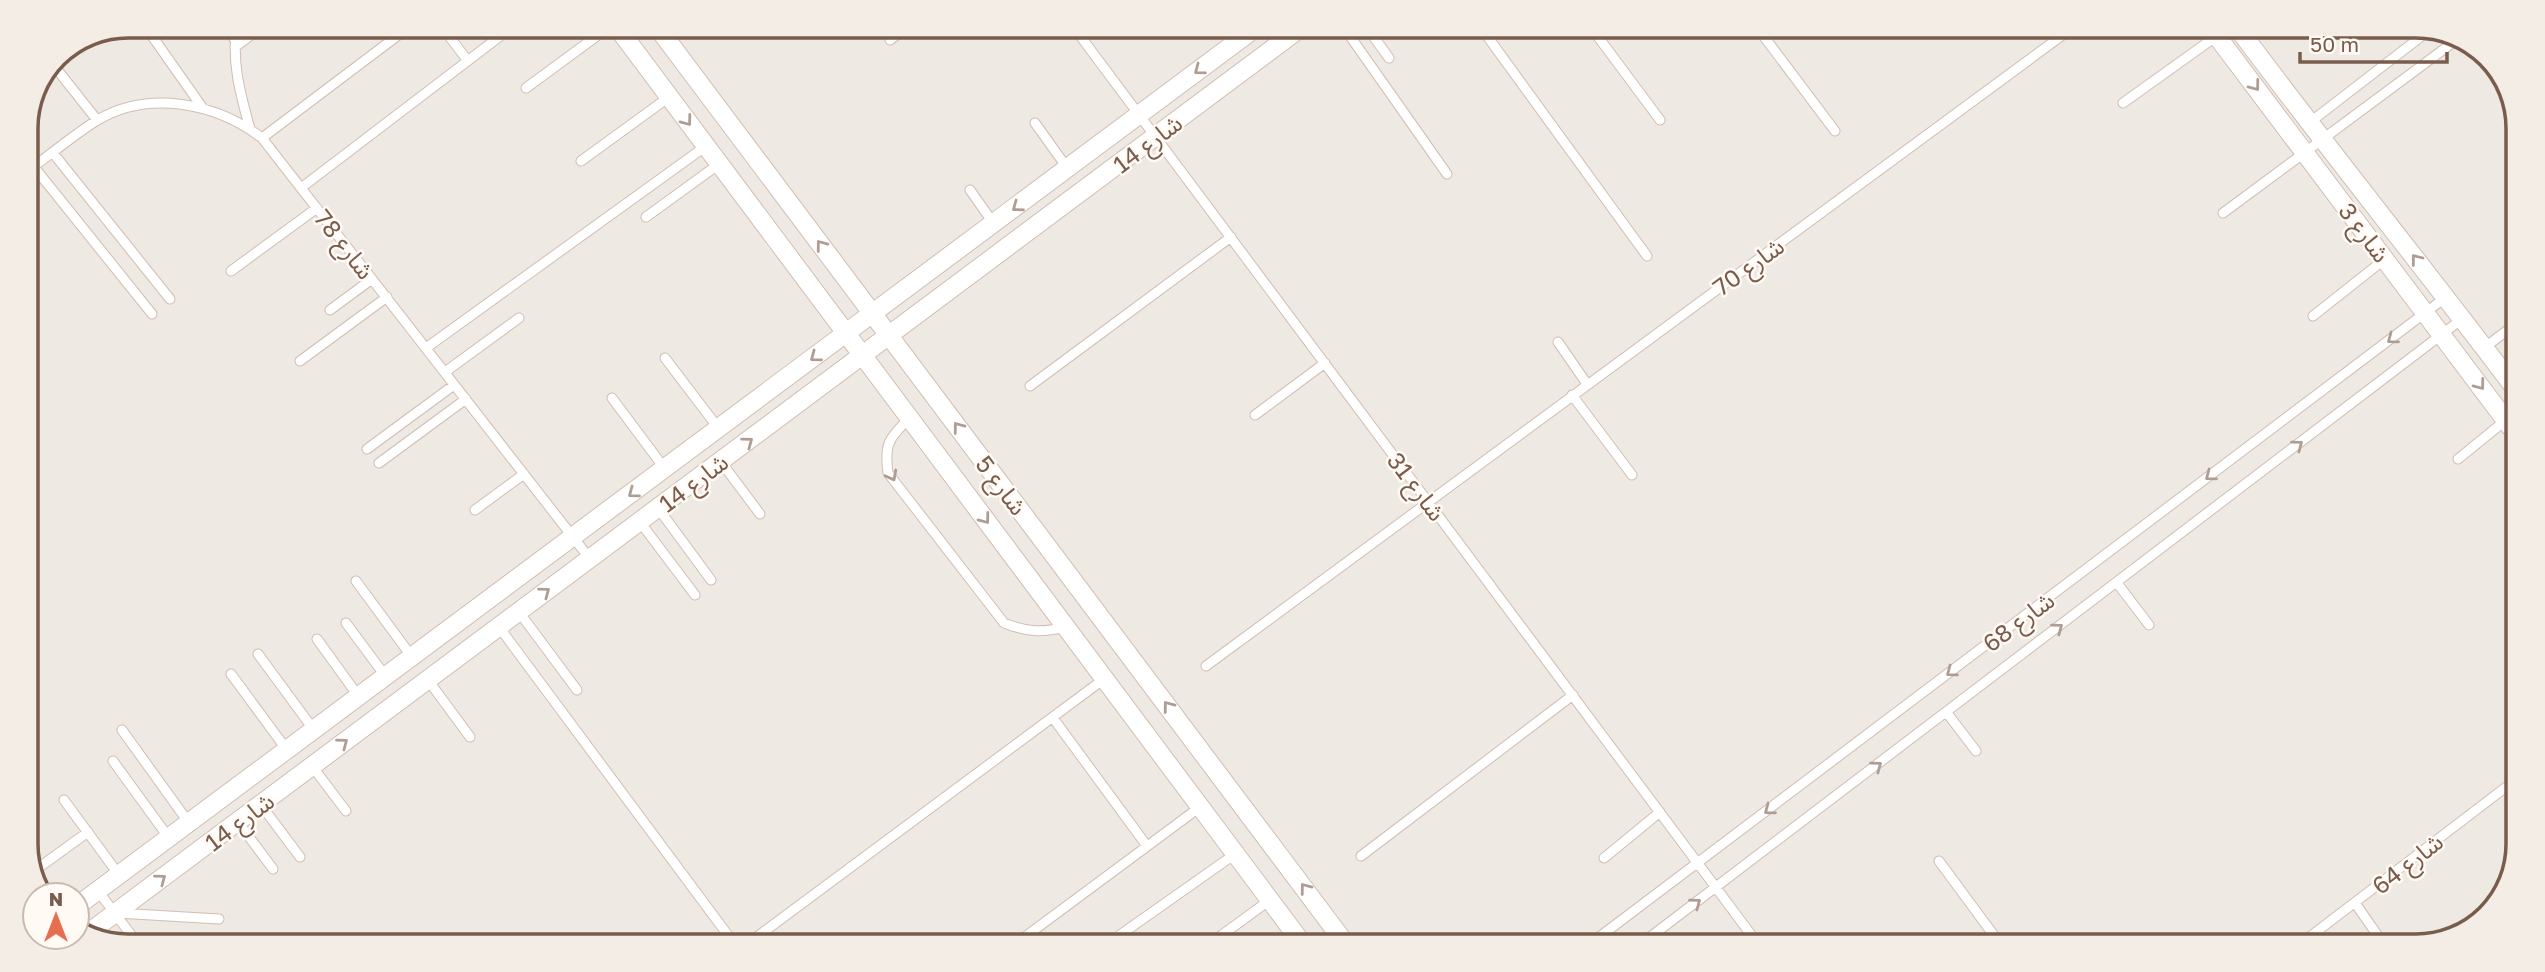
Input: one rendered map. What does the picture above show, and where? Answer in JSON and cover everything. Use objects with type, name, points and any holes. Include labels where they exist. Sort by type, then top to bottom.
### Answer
[{"type":"street","name":"شارع 5","points":[[625,38],[1295,934]]},
{"type":"street","name":"شارع 5","points":[[666,38],[1338,934]]},
{"type":"street","name":"شارع 14","points":[[91,896],[1242,38]]},
{"type":"street","name":"شارع 14","points":[[95,927],[1287,38]]},
{"type":"street","name":"شارع 3","points":[[2222,38],[2506,421]]},
{"type":"street","name":"شارع 3","points":[[2245,38],[2321,140],[2506,377]]},
{"type":"lane","points":[[153,38],[202,107]]},
{"type":"lane","points":[[232,38],[235,43]]},
{"type":"lane","points":[[236,38],[238,88],[250,129]]},
{"type":"lane","points":[[235,43],[243,38]]},
{"type":"lane","points":[[262,138],[394,38]]},
{"type":"lane","points":[[450,38],[468,61]]},
{"type":"lane","points":[[301,188],[498,38]]},
{"type":"lane","points":[[526,88],[594,38]]},
{"type":"lane","name":"شارع 31","points":[[1082,38],[1750,934]]},
{"type":"lane","points":[[1351,38],[1447,174]]},
{"type":"lane","points":[[1375,38],[1389,58]]},
{"type":"lane","points":[[1489,38],[1647,256]]},
{"type":"lane","points":[[1599,38],[1660,120]]},
{"type":"lane","points":[[1765,38],[1835,131]]},
{"type":"lane","name":"شارع 70","points":[[1206,666],[2058,38]]},
{"type":"lane","points":[[2123,103],[2211,38]]},
{"type":"lane","points":[[2309,123],[2419,38]]},
{"type":"lane","points":[[2223,213],[2450,45]]},
{"type":"lane","points":[[59,72],[97,120]]},
{"type":"lane","points":[[581,161],[669,97]]},
{"type":"lane","name":"شارع 78","points":[[38,164],[97,120],[130,107],[166,103],[202,107],[250,129],[262,138],[590,559]]},
{"type":"lane","points":[[1035,123],[1068,169]]},
{"type":"lane","points":[[426,348],[706,146]]},
{"type":"lane","points":[[53,153],[170,299]]},
{"type":"lane","points":[[646,217],[719,164]]},
{"type":"lane","points":[[38,180],[152,314]]},
{"type":"lane","points":[[970,190],[994,224]]},
{"type":"lane","points":[[231,271],[317,208]]},
{"type":"lane","points":[[1030,386],[1231,237]]},
{"type":"lane","points":[[2313,316],[2385,258]]},
{"type":"lane","points":[[330,310],[372,279]]},
{"type":"lane","name":"شارع 68","points":[[1603,934],[2446,297]]},
{"type":"lane","points":[[300,361],[387,298]]},
{"type":"lane","points":[[445,372],[519,318]]},
{"type":"lane","name":"شارع 68","points":[[1655,934],[2462,319]]},
{"type":"lane","points":[[2484,348],[2506,331]]},
{"type":"lane","points":[[1558,342],[1587,384]]},
{"type":"lane","points":[[665,358],[719,429]]},
{"type":"lane","points":[[1255,415],[1325,363]]},
{"type":"lane","points":[[367,449],[454,385]]},
{"type":"lane","points":[[1572,395],[1632,475]]},
{"type":"lane","points":[[612,398],[665,469]]},
{"type":"lane","points":[[379,463],[466,399]]},
{"type":"lane","points":[[909,418],[892,434],[885,453],[888,473],[1004,623],[1023,631],[1043,632],[1065,627]]},
{"type":"lane","points":[[2458,459],[2506,431]]},
{"type":"lane","points":[[720,462],[760,514]]},
{"type":"lane","points":[[475,510],[524,474]]},
{"type":"lane","points":[[658,509],[711,580]]},
{"type":"lane","points":[[640,522],[695,594]]},
{"type":"lane","points":[[356,581],[412,657]]},
{"type":"lane","points":[[2118,583],[2148,625]]},
{"type":"lane","points":[[519,612],[578,690]]},
{"type":"lane","points":[[346,623],[386,677]]},
{"type":"lane","points":[[499,627],[727,934]]},
{"type":"lane","points":[[317,639],[359,697]]},
{"type":"lane","points":[[258,654],[314,730]]},
{"type":"lane","points":[[231,674],[287,750]]},
{"type":"lane","points":[[761,934],[1104,679]]},
{"type":"lane","points":[[428,680],[470,737]]},
{"type":"lane","points":[[1361,856],[1573,695]]},
{"type":"lane","points":[[1947,713],[1976,751]]},
{"type":"lane","points":[[1053,718],[1147,846]]},
{"type":"lane","points":[[121,730],[189,823]]},
{"type":"lane","points":[[113,761],[169,838]]},
{"type":"lane","points":[[312,766],[346,811]]},
{"type":"lane","name":"شارع 64","points":[[2315,934],[2506,787]]},
{"type":"lane","points":[[64,800],[119,875]]},
{"type":"lane","points":[[261,805],[300,857]]},
{"type":"lane","points":[[1029,934],[1200,807]]},
{"type":"lane","points":[[1604,858],[1660,812]]},
{"type":"lane","points":[[238,822],[273,869]]},
{"type":"lane","points":[[41,866],[88,832]]},
{"type":"lane","points":[[1121,934],[1235,854]]},
{"type":"lane","points":[[1939,860],[1992,934]]},
{"type":"lane","points":[[98,891],[131,934]]},
{"type":"lane","points":[[1223,934],[1270,900]]},
{"type":"lane","points":[[2355,903],[2377,934]]},
{"type":"lane","points":[[115,913],[219,919]]},
{"type":"shaded area","points":[[128,38],[2417,38],[2446,43],[2467,54],[2488,74],[2500,94],[2506,122],[2506,856],[2502,873],[2488,898],[2467,918],[2446,929],[2417,934],[128,934],[91,925],[91,881],[46,881],[39,850],[38,128],[45,94],[54,78],[78,54],[94,45]]}]
